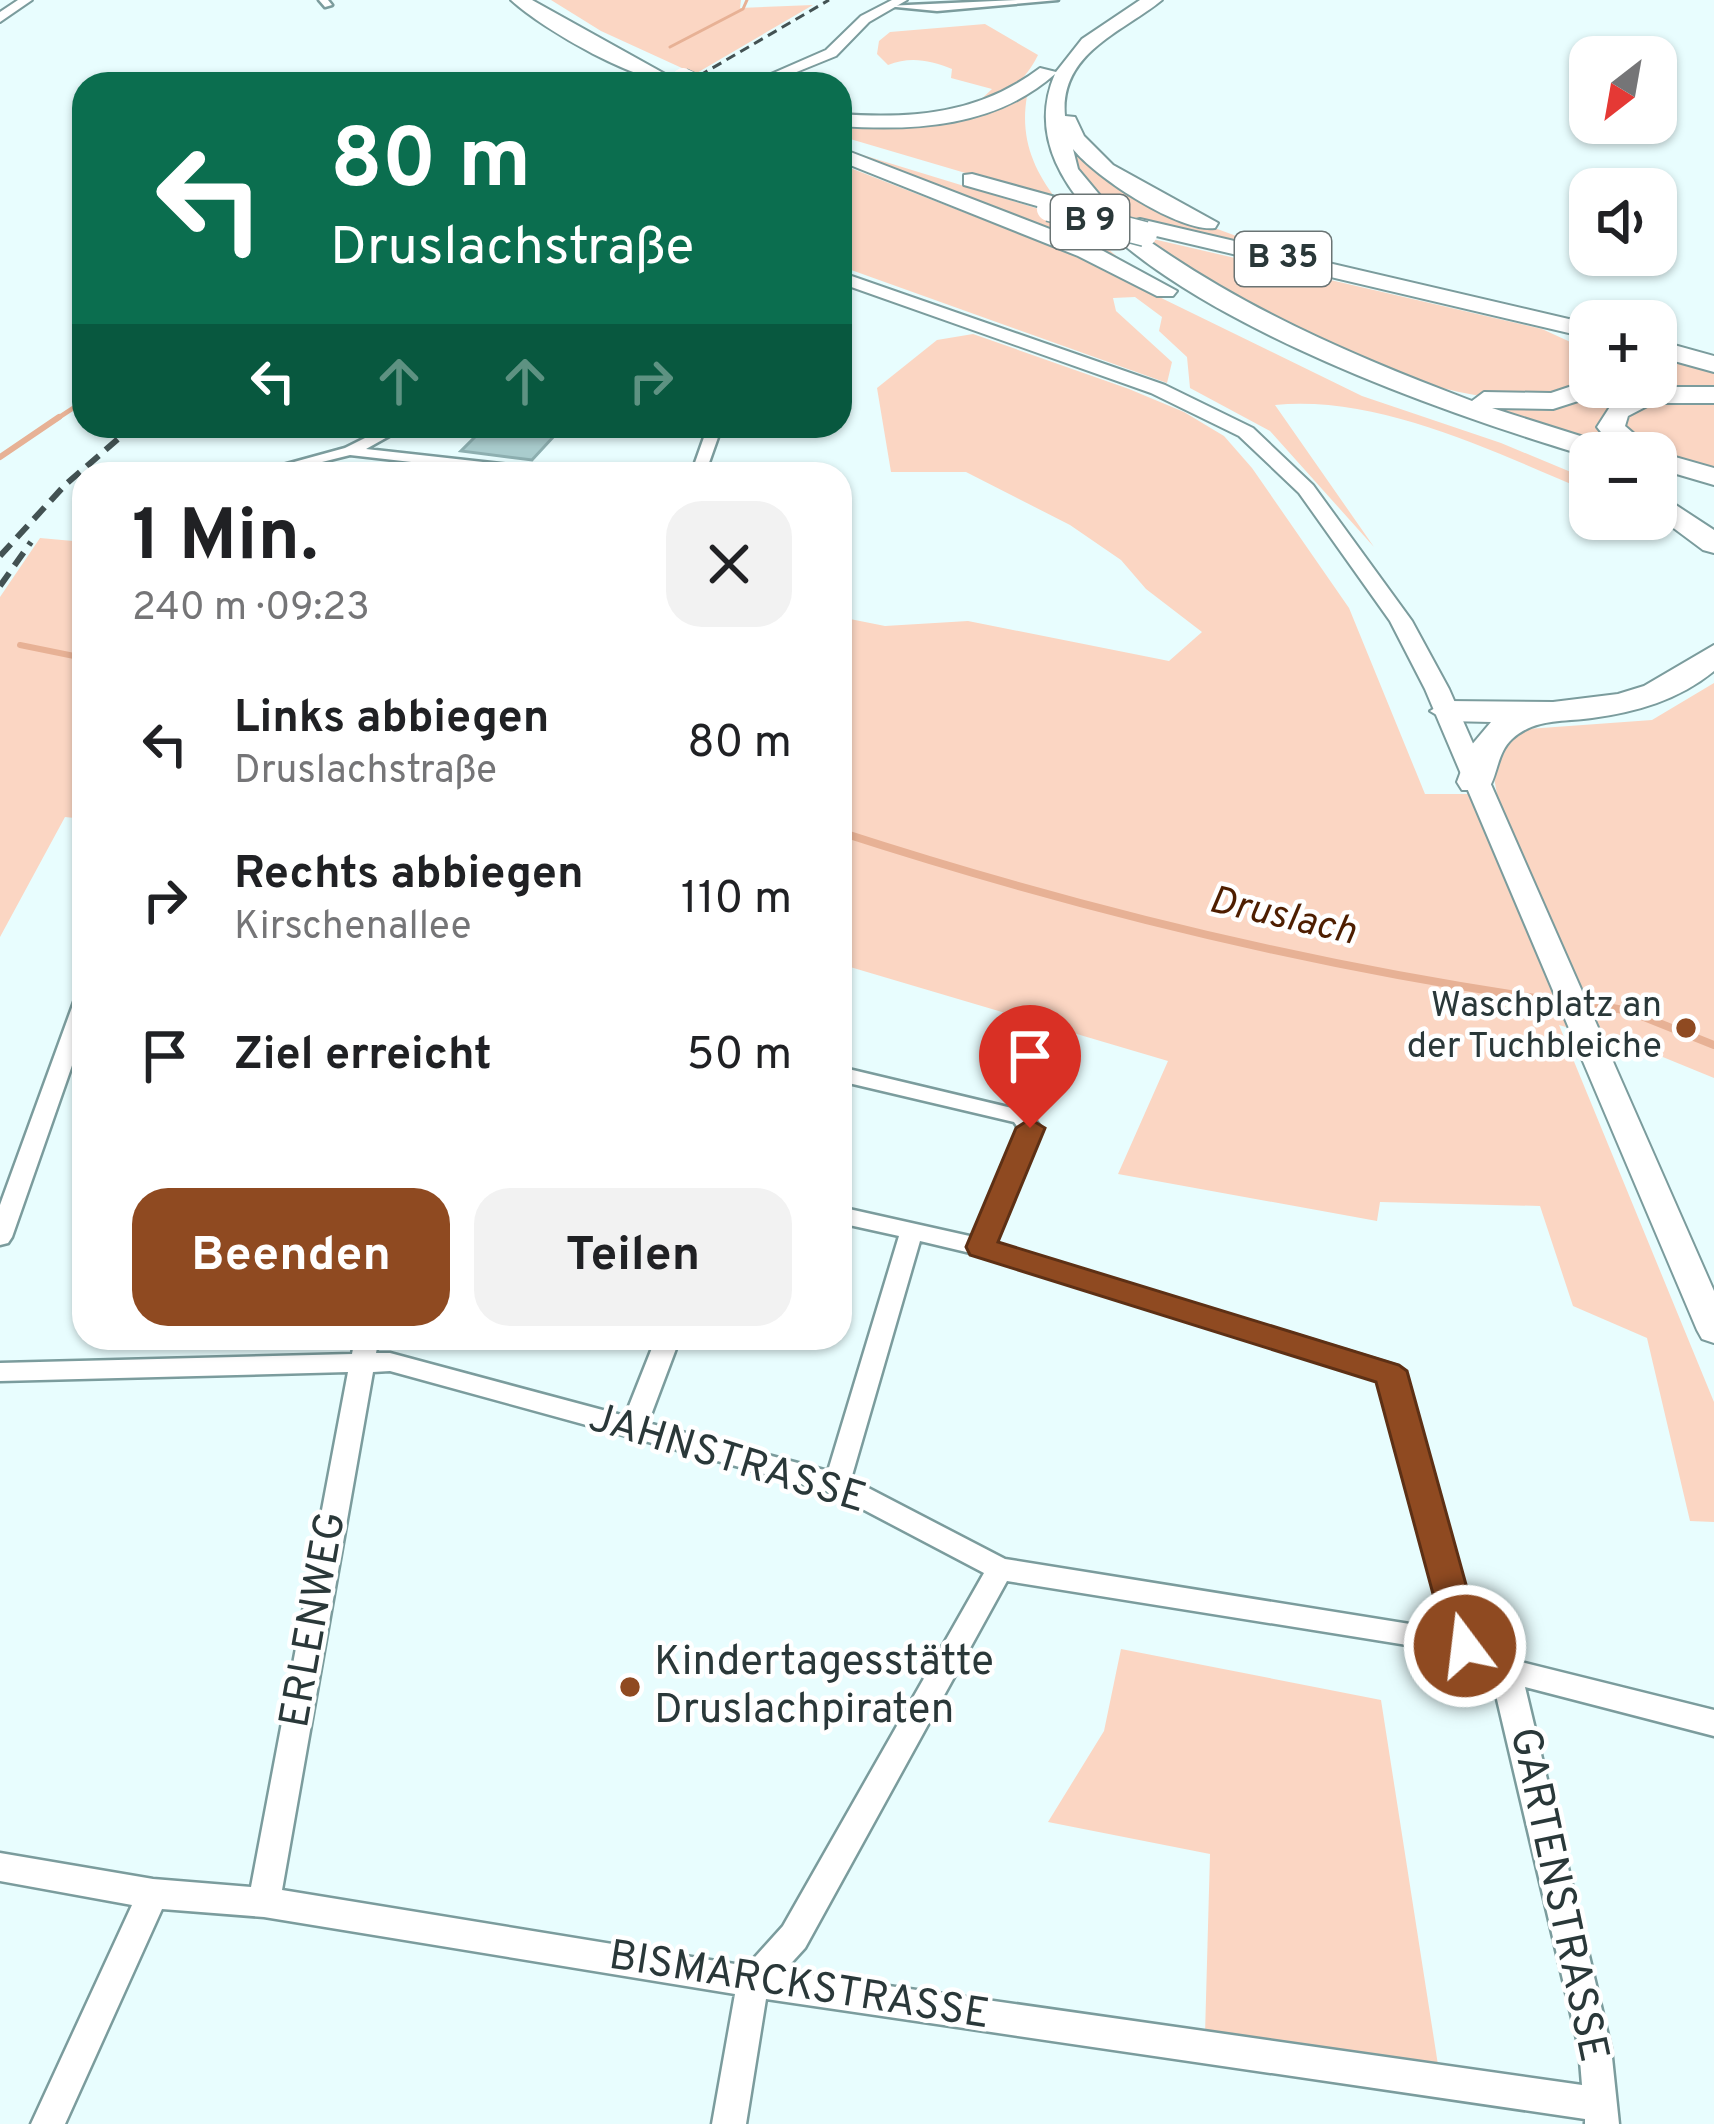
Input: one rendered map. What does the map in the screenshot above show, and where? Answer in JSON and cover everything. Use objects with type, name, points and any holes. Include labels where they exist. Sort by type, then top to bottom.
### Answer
[{"type":"highway","points":[[520,0],[577,35],[656,72]]},
{"type":"highway","points":[[536,0],[660,72]]},
{"type":"highway","points":[[852,120],[901,121],[979,112],[1015,99],[1052,81],[1075,39],[1135,0]]},
{"type":"highway","name":"B 9","points":[[1153,0],[1095,37],[1071,61],[1052,81],[1034,123],[1038,145],[1075,207],[1163,281],[1228,320],[1373,386],[1569,457]]},
{"type":"highway","points":[[1052,81],[1064,98],[1076,140],[1100,164],[1144,194],[1276,249],[1425,291]]},
{"type":"highway","name":"B 9","points":[[1052,81],[1057,147],[1080,188],[1118,230],[1188,281],[1347,362],[1441,400],[1569,441]]},
{"type":"highway","points":[[852,149],[1143,230],[1536,324],[1569,339]]},
{"type":"highway","points":[[852,151],[1086,251],[1228,320]]},
{"type":"highway","name":"B 35","points":[[1143,230],[1569,326]]},
{"type":"highway","points":[[1677,354],[1714,364]]},
{"type":"highway","points":[[1347,362],[1458,396],[1503,402],[1569,395]]},
{"type":"highway","points":[[1615,432],[1611,418],[1622,406],[1652,395],[1714,395]]},
{"type":"highway","points":[[1677,469],[1714,480]]},
{"type":"highway","points":[[1677,485],[1714,495]]},
{"type":"highway","points":[[1677,517],[1714,544]]},
{"type":"highway","points":[[1447,710],[1606,706],[1657,693],[1697,672],[1714,655]]},
{"type":"highway","points":[[1475,782],[1489,738],[1510,722],[1539,711]]},
{"type":"main road","points":[[0,17],[26,0]]},
{"type":"main road","points":[[784,72],[835,51],[851,32],[896,3]]},
{"type":"main road","points":[[852,281],[1158,389],[1246,432],[1306,489],[1401,621],[1447,710],[1714,1330]]},
{"type":"street","points":[[896,3],[937,8],[1054,0]]},
{"type":"street","points":[[306,462],[350,451],[376,438]]},
{"type":"street","points":[[350,451],[448,462]]},
{"type":"street","points":[[0,1237],[72,1036]]},
{"type":"street","points":[[852,1077],[1021,1117],[1030,1128],[981,1247]]},
{"type":"street","points":[[852,1218],[981,1247],[1388,1373],[1395,1380],[1465,1646]]},
{"type":"street","points":[[836,1484],[912,1231]]},
{"type":"street","name":"JAHNSTRASSE","points":[[0,1372],[349,1350]]},
{"type":"street","name":"ERLENWEG","points":[[264,1902],[365,1350]]},
{"type":"street","name":"JAHNSTRASSE","points":[[367,1350],[389,1362],[836,1484],[1000,1569],[1465,1646],[1502,1670],[1714,1723]]},
{"type":"street","points":[[633,1428],[663,1350]]},
{"type":"street","points":[[729,2124],[753,1982],[794,1937],[1000,1569]]},
{"type":"street","name":"GARTENSTRASSE","points":[[1502,1670],[1509,1680],[1589,2025],[1601,2114]]},
{"type":"street","name":"BISMARCKSTRASSE","points":[[0,1867],[153,1894],[264,1902],[1601,2114]]},
{"type":"street","points":[[48,2124],[153,1894]]},
{"type":"shaded area","points":[[551,0],[741,0],[740,8],[813,5],[698,72],[601,31]]},
{"type":"shaded area","points":[[985,24],[1038,55],[1012,88],[973,107],[992,89],[951,78],[952,69],[936,63],[912,60],[888,65],[877,54],[879,41],[890,32]]},
{"type":"shaded area","points":[[1027,96],[1030,151],[1057,200],[852,140],[852,121],[1004,106]]},
{"type":"shaded area","points":[[1066,131],[1185,217],[1282,253],[1113,214],[1077,167]]},
{"type":"shaded area","points":[[852,152],[1075,220],[1130,268],[852,153]]},
{"type":"shaded area","points":[[852,169],[1069,253],[1362,396],[1569,471],[1569,483],[1476,444],[1396,418],[1315,404],[1275,405],[1374,547],[1270,431],[1190,388],[1187,357],[1159,331],[1162,317],[1135,297],[1113,298],[1116,311],[1172,362],[1167,383],[852,270]]},
{"type":"shaded area","points":[[1140,236],[1542,329],[1569,341],[1569,390],[1539,398],[1481,396],[1419,382],[1357,358],[1237,297]]},
{"type":"shaded area","points":[[973,334],[1129,389],[1184,412],[1224,436],[1252,468],[1349,608],[1425,794],[1497,794],[1492,767],[1515,730],[1652,720],[1714,683],[1714,1078],[1653,1053],[1559,1025],[1714,1402],[1714,1522],[1690,1521],[1647,1338],[1573,1306],[1540,1206],[1380,1202],[1377,1221],[1118,1174],[1168,1061],[852,968],[852,619],[885,626],[968,621],[1169,661],[1202,632],[1146,589],[1121,560],[1070,525],[966,472],[891,472],[877,388],[937,340]]},
{"type":"shaded area","points":[[1677,359],[1714,370],[1714,392],[1677,397]]},
{"type":"shaded area","points":[[1569,393],[1569,408],[1612,408],[1603,420],[1614,432],[1569,433],[1482,407]]},
{"type":"shaded area","points":[[1714,397],[1714,475],[1677,461],[1677,432],[1630,432],[1617,421],[1630,408],[1677,408],[1677,400]]},
{"type":"shaded area","points":[[40,538],[72,541],[72,818],[65,817],[0,937],[0,597]]},
{"type":"shaded area","points":[[1121,1649],[1381,1700],[1438,2065],[1205,2035],[1210,1854],[1048,1822],[1104,1731]]},
{"type":"building","points":[[474,438],[552,438],[532,460],[461,451]]},
{"type":"waterway","points":[[670,47],[743,9],[747,0]]},
{"type":"waterway","points":[[55,420],[72,409]]},
{"type":"waterway","points":[[0,457],[59,417]]},
{"type":"waterway","name":"Druslach","points":[[20,645],[72,656]]},
{"type":"waterway","name":"Druslach","points":[[852,836],[1198,933],[1381,972],[1564,1002]]},
{"type":"waterway","name":"Druslach","points":[[1579,1002],[1629,1011],[1714,1045]]},
{"type":"railway","points":[[706,72],[829,0]]},
{"type":"railway","points":[[92,462],[119,438]]},
{"type":"railway","points":[[0,556],[72,479]]},
{"type":"railway","points":[[0,586],[31,542]]},
{"type":"place","name":"Waschplatz an der Tuchbleiche","points":[[1686,1028]]},
{"type":"place","name":"Kindertagesstätte Druslachpiraten","points":[[630,1687]]},
{"type":"route","points":[[1030,1128],[981,1247],[1388,1373],[1395,1380],[1465,1646]]}]
